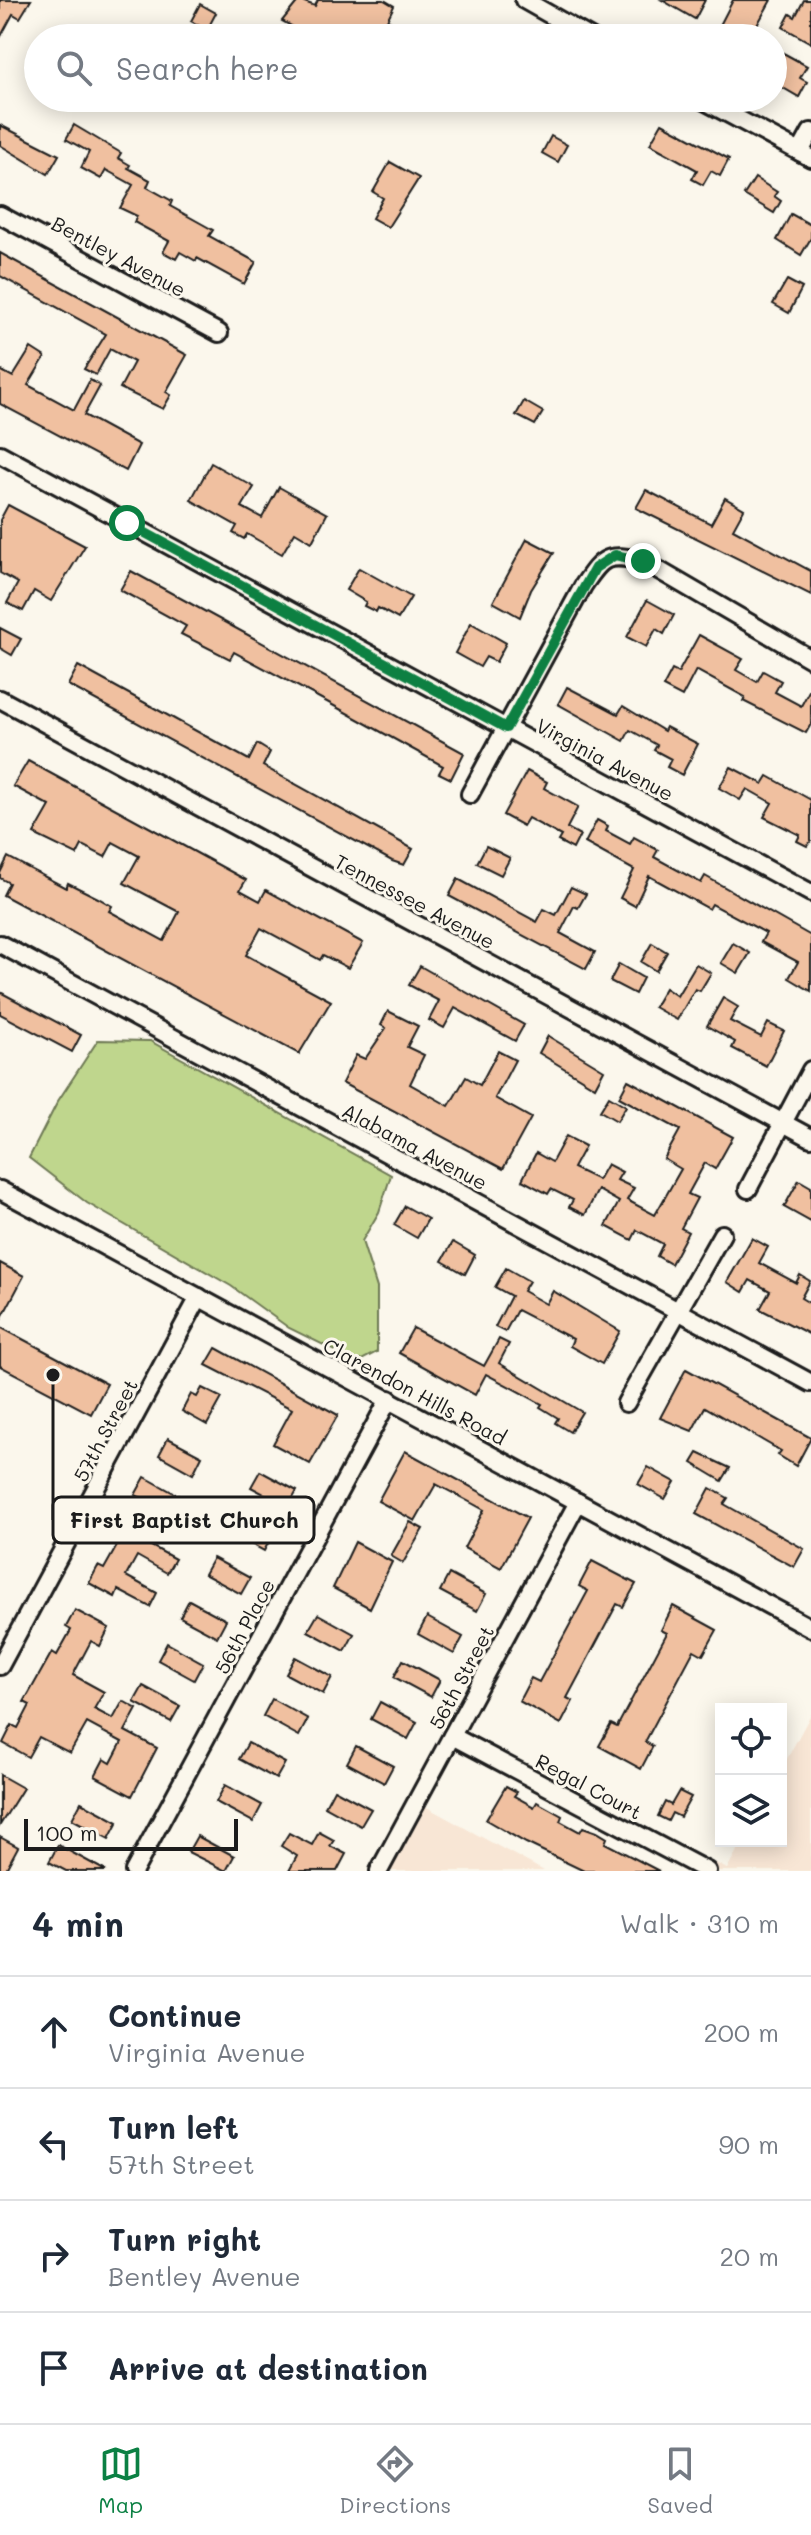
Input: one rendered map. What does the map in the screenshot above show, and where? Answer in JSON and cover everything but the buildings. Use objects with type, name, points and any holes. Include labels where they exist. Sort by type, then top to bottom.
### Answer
[{"type":"street","points":[[529,1],[568,24]]},
{"type":"street","points":[[725,112],[806,155],[811,132]]},
{"type":"street","name":"Bentley Avenue","points":[[0,215],[219,333]]},
{"type":"street","name":"Virginia Avenue","points":[[0,454],[811,893]]},
{"type":"street","points":[[470,794],[583,586],[595,568],[615,555],[643,561],[811,659]]},
{"type":"street","name":"Tennessee Avenue","points":[[0,699],[811,1138]]},
{"type":"street","name":"Alabama Avenue","points":[[0,944],[811,1383]]},
{"type":"street","points":[[748,1189],[811,1070]]},
{"type":"street","name":"Clarendon Hills Road","points":[[0,1190],[811,1628]]},
{"type":"street","points":[[626,1403],[722,1234]]},
{"type":"street","name":"57th Street","points":[[0,1666],[199,1297]]},
{"type":"street","name":"56th Place","points":[[134,1871],[389,1399]]},
{"type":"street","name":"56th Street","points":[[379,1871],[578,1502]]},
{"type":"street","name":"Regal Court","points":[[452,1736],[707,1871]]},
{"type":"shaded area","points":[[811,1714],[811,1871],[711,1871],[716,1863],[727,1869],[739,1847],[787,1847],[787,1759]]},
{"type":"shaded area","points":[[410,1798],[544,1871],[371,1871]]},
{"type":"green space","points":[[98,1040],[150,1041],[391,1175],[379,1212],[362,1241],[377,1288],[377,1352],[358,1362],[289,1328],[231,1286],[87,1203],[29,1158],[58,1101]]},
{"type":"place","name":"First Baptist Church","points":[[53,1375]]},
{"type":"route","points":[[127,523],[506,728],[595,568],[605,558],[615,555],[643,561]]}]
